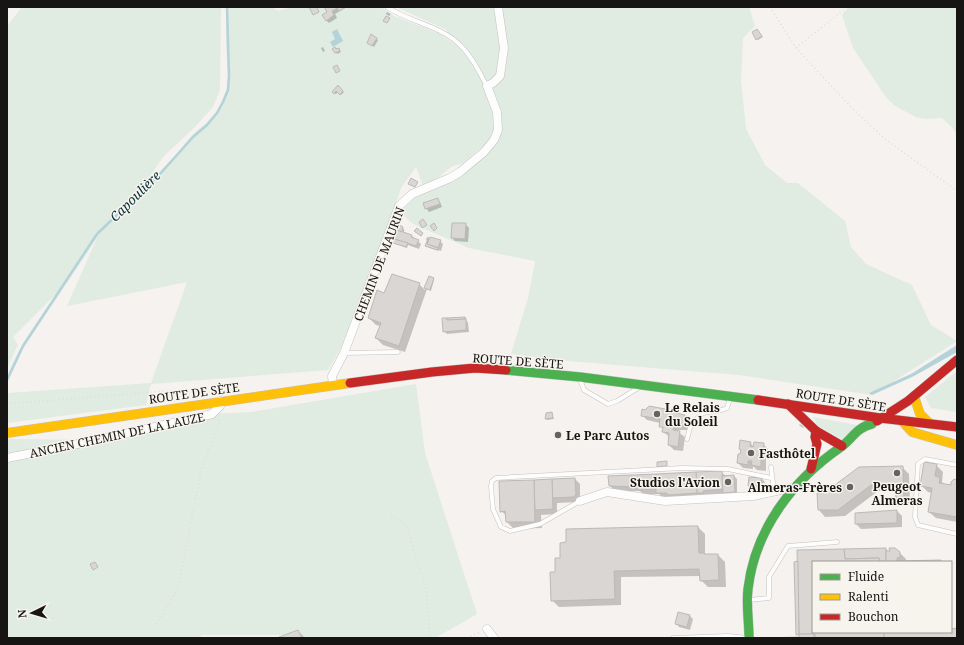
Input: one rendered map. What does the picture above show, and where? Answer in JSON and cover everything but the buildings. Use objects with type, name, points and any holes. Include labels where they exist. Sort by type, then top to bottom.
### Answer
[{"type":"main road","points":[[749,638],[749,600],[752,570],[765,531],[782,501],[811,470],[845,443],[850,436],[865,425],[872,424],[914,396],[957,360]]},
{"type":"main road","name":"ROUTE DE SÈTE","points":[[7,434],[233,399],[432,372],[475,368],[514,370],[580,377],[731,396],[902,421],[957,427]]},
{"type":"main road","points":[[914,396],[920,414],[930,424]]},
{"type":"main road","points":[[788,404],[816,431],[845,443]]},
{"type":"main road","points":[[902,421],[912,432],[957,445]]},
{"type":"main road","points":[[811,470],[817,444],[815,437],[816,431]]},
{"type":"street","points":[[487,86],[493,83],[500,76],[504,48],[498,7]]},
{"type":"street","name":"CHEMIN DE MAURIN","points":[[334,385],[332,376],[344,353],[399,206],[412,194],[450,178],[460,172],[484,152],[494,140],[498,130],[497,112],[487,86]]},
{"type":"street","name":"ANCIEN CHEMIN DE LA LAUZE","points":[[7,458],[98,440],[212,414],[220,406],[220,401]]},
{"type":"street","points":[[580,501],[606,492],[665,501],[753,496],[794,487]]},
{"type":"street","points":[[488,629],[494,638]]},
{"type":"lane","points":[[387,7],[411,20],[439,30],[460,43],[468,53],[487,86]]},
{"type":"lane","points":[[344,353],[398,352]]},
{"type":"lane","points":[[580,377],[584,390],[608,404],[617,401],[642,385]]},
{"type":"lane","points":[[687,440],[691,424],[703,413],[727,408],[731,396]]},
{"type":"lane","points":[[957,465],[924,459],[918,464],[915,517],[918,525],[957,534]]},
{"type":"lane","points":[[771,467],[774,491]]},
{"type":"lane","points":[[580,501],[540,524],[510,531],[501,527],[496,517],[493,509],[491,486],[492,481],[496,478],[682,468],[728,469],[772,478]]},
{"type":"lane","points":[[749,600],[769,598],[769,576],[788,546],[837,542]]},
{"type":"lane","points":[[673,638],[728,636],[749,638]]},
{"type":"path","points":[[770,7],[796,48],[855,110],[885,139],[957,191]]},
{"type":"path","points":[[796,48],[847,7]]},
{"type":"path","points":[[7,404],[226,386],[233,399]]},
{"type":"path","points":[[156,624],[178,588],[202,467],[220,422],[212,414]]},
{"type":"path","points":[[391,514],[406,525],[426,588],[431,638]]},
{"type":"path","points":[[467,638],[488,629]]},
{"type":"shaded area","points":[[22,7],[221,7],[220,90],[213,107],[195,127],[164,156],[139,192],[174,157],[192,135],[206,123],[216,112],[222,101],[227,88],[228,75],[226,7],[272,7],[278,11],[292,7],[381,7],[394,16],[440,34],[460,48],[470,59],[468,53],[447,34],[447,30],[396,7],[749,7],[755,26],[743,38],[741,81],[746,129],[765,165],[787,183],[798,183],[845,221],[851,247],[866,264],[912,285],[931,325],[957,341],[872,395],[739,375],[568,361],[511,354],[528,298],[535,261],[469,248],[413,224],[400,212],[424,189],[416,167],[401,188],[349,334],[328,370],[151,384],[146,405],[7,423],[8,393],[151,383],[187,282],[67,306],[97,238],[24,347],[7,383],[13,362],[19,350],[58,292],[13,337],[18,345],[7,368],[7,26]],"holes":[[[485,144],[467,166],[427,187],[451,167],[463,163]]]},
{"type":"shaded area","points":[[849,7],[957,7],[957,135],[952,127],[942,118],[925,119],[916,117],[895,106],[886,97],[853,48],[842,15]]},
{"type":"shaded area","points":[[957,371],[957,412],[931,408],[925,397]]},
{"type":"shaded area","points":[[416,384],[425,453],[477,614],[435,638],[302,638],[298,630],[284,635],[202,635],[199,638],[7,638],[7,439],[98,440],[212,414],[251,412]]},
{"type":"shaded area","points":[[813,417],[857,425],[856,428],[841,439],[818,426]]},
{"type":"water","points":[[337,29],[343,41],[333,47],[330,42],[335,39],[332,32]]},
{"type":"water","points":[[957,345],[957,352],[914,376],[872,395],[869,393],[911,374]]},
{"type":"waterway","name":"Capoulière","points":[[7,380],[23,346],[97,234],[160,174],[217,113],[228,90],[227,7]]},
{"type":"traffic: fast","points":[[506,370],[580,377],[758,400]]},
{"type":"traffic: fast","points":[[749,638],[747,607],[748,589],[752,567],[768,526],[779,508],[807,475],[845,444],[858,430],[872,424]]},
{"type":"traffic: slow","points":[[7,433],[350,383]]},
{"type":"traffic: slow","points":[[914,396],[920,414],[930,424]]},
{"type":"traffic: slow","points":[[902,421],[912,432],[957,445]]},
{"type":"traffic: jam","points":[[877,421],[908,401],[957,360]]},
{"type":"traffic: jam","points":[[350,383],[475,368],[506,370]]},
{"type":"traffic: jam","points":[[758,400],[880,418],[957,427]]},
{"type":"traffic: jam","points":[[788,404],[816,431],[815,437],[817,444],[811,469]]},
{"type":"traffic: jam","points":[[816,431],[842,446]]},
{"type":"place","name":"Le Relais du Soleil","points":[[657,414]]},
{"type":"place","name":"Le Parc Autos","points":[[558,435]]},
{"type":"place","name":"Fasthôtel","points":[[751,453]]},
{"type":"place","name":"Peugeot Almeras","points":[[897,473]]},
{"type":"place","name":"Studios l'Avion","points":[[728,482]]},
{"type":"place","name":"Almeras-Frères","points":[[850,487]]}]
